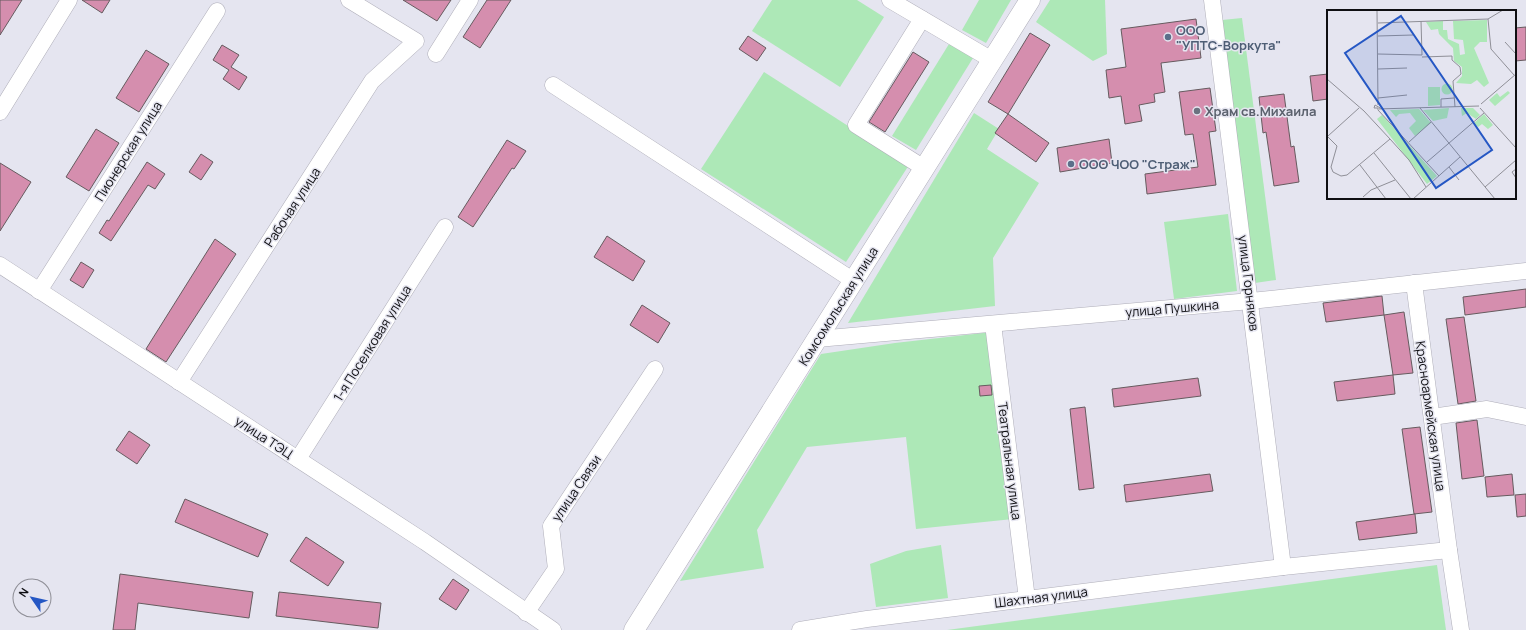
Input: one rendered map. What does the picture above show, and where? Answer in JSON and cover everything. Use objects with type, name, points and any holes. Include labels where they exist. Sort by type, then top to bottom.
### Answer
[{"type":"main road","name":"Комсомольская улица","points":[[634,630],[645,621],[817,339],[1030,0]]},
{"type":"street","points":[[0,112],[68,0]]},
{"type":"street","name":"Рабочая улица","points":[[179,382],[372,81],[416,41],[349,0]]},
{"type":"street","points":[[436,54],[470,0]]},
{"type":"street","points":[[890,0],[992,60]]},
{"type":"street","name":"улица Горняков","points":[[1212,0],[1251,301],[1283,567]]},
{"type":"street","name":"Пионерская улица","points":[[39,291],[217,11]]},
{"type":"street","points":[[922,19],[856,125],[924,168]]},
{"type":"street","points":[[553,85],[854,280]]},
{"type":"street","name":"1-я Поселковая улица","points":[[298,459],[445,228]]},
{"type":"street","name":"улица ТЭЦ","points":[[0,265],[425,542],[552,630]]},
{"type":"street","name":"улица Пушкина","points":[[817,339],[1251,301],[1526,271]]},
{"type":"street","name":"Красноармейская улица","points":[[1414,283],[1461,630]]},
{"type":"street","name":"Театральная улица","points":[[993,324],[1027,599]]},
{"type":"street","name":"улица Связи","points":[[526,613],[556,569],[551,526],[655,369]]},
{"type":"street","points":[[1432,417],[1487,409],[1526,417]]},
{"type":"street","name":"Шахтная улица","points":[[800,630],[867,619],[1283,567],[1449,550]]},
{"type":"street","points":[[526,613],[539,630]]},
{"type":"green space","points":[[772,0],[857,0],[884,17],[840,87],[752,31]]},
{"type":"green space","points":[[979,0],[1011,0],[986,43],[962,30]]},
{"type":"green space","points":[[1050,0],[1105,0],[1107,54],[1093,61],[1036,22]]},
{"type":"green space","points":[[1242,18],[1276,280],[1255,283],[1222,20]]},
{"type":"green space","points":[[949,44],[973,58],[916,150],[892,136]]},
{"type":"green space","points":[[764,72],[909,165],[846,262],[701,169]]},
{"type":"green space","points":[[974,113],[999,129],[987,149],[1039,183],[993,258],[995,306],[848,323]]},
{"type":"green space","points":[[1228,214],[1237,291],[1174,299],[1164,222]]},
{"type":"green space","points":[[992,332],[1013,519],[916,529],[906,437],[807,447],[757,530],[764,568],[680,581],[821,354],[895,343]]},
{"type":"green space","points":[[941,545],[948,598],[876,607],[870,564],[906,551]]},
{"type":"green space","points":[[1437,565],[1446,630],[947,630]]},
{"type":"building","points":[[0,0],[22,0],[0,35]]},
{"type":"building","points":[[82,0],[110,0],[102,13]]},
{"type":"building","points":[[403,0],[451,0],[437,21]]},
{"type":"building","points":[[487,0],[511,0],[480,48],[463,37]]},
{"type":"building","points":[[1196,19],[1201,58],[1161,63],[1165,92],[1154,94],[1155,102],[1139,105],[1142,121],[1125,124],[1121,96],[1109,98],[1106,70],[1126,67],[1121,29]]},
{"type":"building","points":[[1526,27],[1526,60],[1516,61],[1516,28]]},
{"type":"building","points":[[1030,33],[1050,45],[1008,114],[988,102]]},
{"type":"building","points":[[748,36],[766,48],[757,61],[739,49]]},
{"type":"building","points":[[222,45],[239,55],[231,67],[247,77],[239,90],[223,79],[229,70],[213,60]]},
{"type":"building","points":[[146,50],[169,64],[139,112],[116,98]]},
{"type":"building","points":[[913,52],[929,62],[885,132],[869,122]]},
{"type":"building","points":[[1327,74],[1327,99],[1313,101],[1310,76]]},
{"type":"building","points":[[1210,88],[1216,131],[1209,132],[1216,185],[1147,194],[1145,174],[1198,167],[1193,134],[1185,135],[1179,92]]},
{"type":"building","points":[[1284,94],[1291,147],[1294,146],[1299,182],[1274,186],[1266,132],[1263,133],[1259,97]]},
{"type":"building","points":[[1008,114],[1049,143],[1036,162],[995,133]]},
{"type":"building","points":[[96,129],[119,143],[89,191],[66,177]]},
{"type":"building","points":[[1109,139],[1112,163],[1060,172],[1057,148]]},
{"type":"building","points":[[507,140],[526,151],[514,169],[512,168],[473,227],[458,217]]},
{"type":"building","points":[[201,154],[213,162],[201,180],[189,172]]},
{"type":"building","points":[[147,162],[165,174],[155,189],[148,185],[111,241],[99,233],[107,220],[109,221]]},
{"type":"building","points":[[0,163],[31,182],[0,231]]},
{"type":"building","points":[[607,236],[645,261],[633,281],[594,257]]},
{"type":"building","points":[[215,239],[236,254],[166,362],[146,349]]},
{"type":"building","points":[[81,262],[94,270],[83,288],[70,280]]},
{"type":"building","points":[[1526,289],[1526,307],[1465,315],[1463,297]]},
{"type":"building","points":[[1382,296],[1384,315],[1326,322],[1323,303]]},
{"type":"building","points":[[642,305],[670,323],[658,343],[630,325]]},
{"type":"building","points":[[1404,312],[1413,373],[1393,375],[1384,315]]},
{"type":"building","points":[[1464,317],[1476,401],[1458,404],[1446,319]]},
{"type":"building","points":[[1393,375],[1395,394],[1337,401],[1334,382]]},
{"type":"building","points":[[1198,378],[1201,396],[1114,407],[1112,389]]},
{"type":"building","points":[[991,385],[992,395],[980,396],[979,386]]},
{"type":"building","points":[[1085,407],[1094,488],[1079,490],[1070,409]]},
{"type":"building","points":[[1477,420],[1484,476],[1462,479],[1456,423]]},
{"type":"building","points":[[1420,427],[1432,512],[1414,514],[1402,429]]},
{"type":"building","points":[[129,431],[150,445],[137,464],[116,450]]},
{"type":"building","points":[[1210,474],[1213,491],[1126,502],[1124,485]]},
{"type":"building","points":[[1512,474],[1514,495],[1487,497],[1485,477]]},
{"type":"building","points":[[1526,494],[1526,516],[1517,517],[1515,495]]},
{"type":"building","points":[[185,499],[268,534],[258,557],[175,522]]},
{"type":"building","points":[[1415,514],[1417,533],[1359,540],[1356,522]]},
{"type":"building","points":[[306,537],[344,562],[328,586],[290,561]]},
{"type":"building","points":[[120,574],[253,592],[249,618],[138,603],[135,630],[113,630]]},
{"type":"building","points":[[453,579],[469,590],[456,610],[439,599]]},
{"type":"building","points":[[279,592],[381,603],[378,628],[276,616]]},
{"type":"place","name":"ООО \"УПТС-Воркута\"","points":[[1168,37]]},
{"type":"place","name":"Храм св.Михаила","points":[[1197,111]]},
{"type":"place","name":"ООО ЧОО \"Страж\"","points":[[1071,164]]}]
